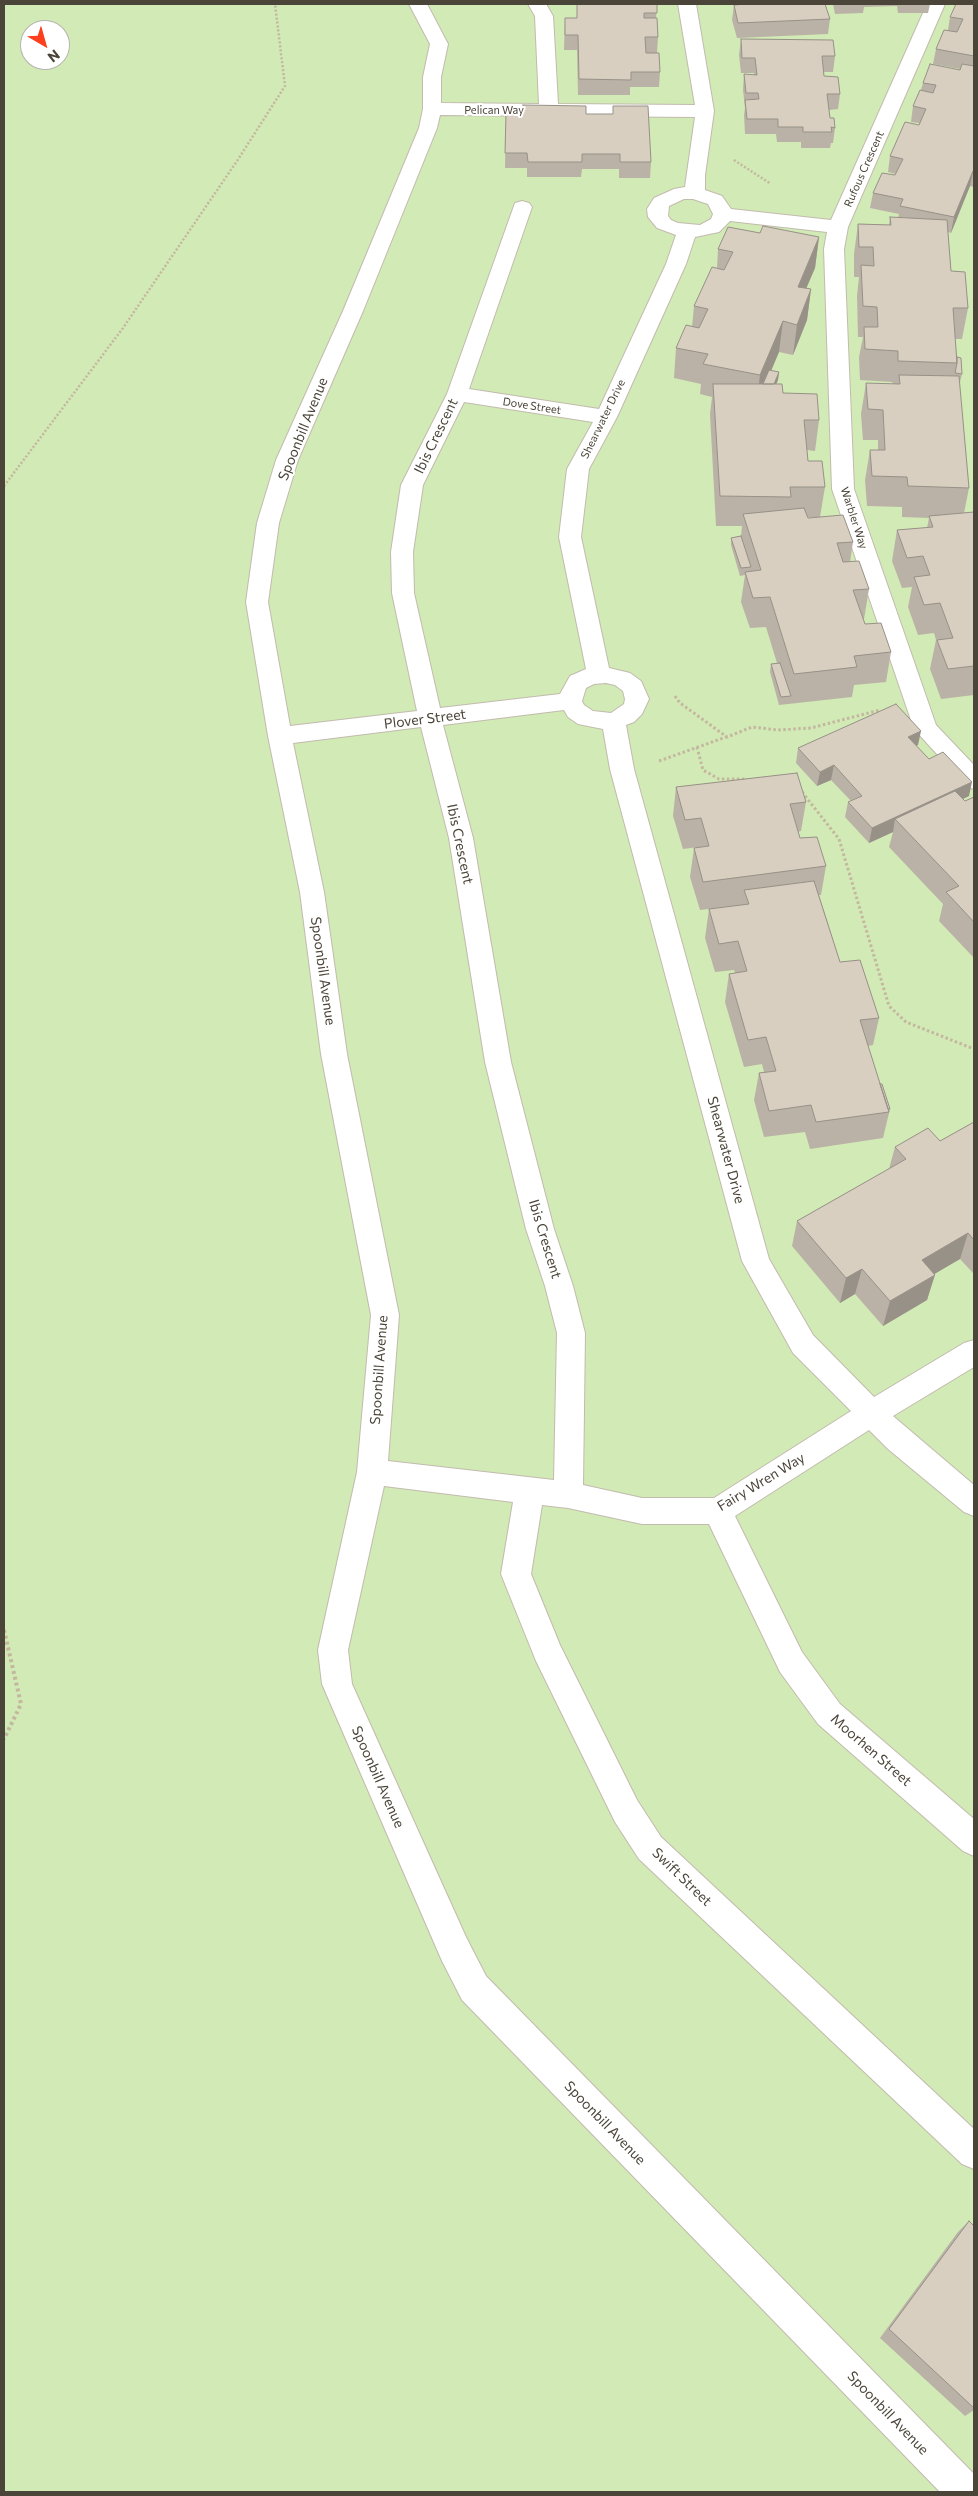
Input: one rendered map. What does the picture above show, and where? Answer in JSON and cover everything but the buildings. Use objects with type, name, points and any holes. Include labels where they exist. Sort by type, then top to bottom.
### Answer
[{"type":"street","name":"Spoonbill Avenue","points":[[418,4],[439,44],[432,77],[432,109],[428,128],[353,311],[287,460],[268,523],[257,602],[280,736],[312,892],[334,1054],[385,1315],[372,1472],[333,1650],[337,1684],[454,1949],[474,1988],[966,2492]]},
{"type":"street","points":[[537,4],[544,16],[550,110]]},
{"type":"street","points":[[687,4],[705,111],[694,193]]},
{"type":"street","name":"Rufous Crescent","points":[[838,227],[936,4]]},
{"type":"street","name":"Pelican Way","points":[[432,109],[705,111]]},
{"type":"street","points":[[694,193],[715,200],[721,207],[723,214],[720,222],[712,228],[686,232],[664,224],[658,217],[657,209],[661,202],[670,196],[694,193]]},
{"type":"street","name":"Ibis Crescent","points":[[522,207],[457,394],[412,485],[402,552],[403,593],[430,718],[461,838],[498,1062],[540,1229],[560,1286],[571,1333],[568,1495]]},
{"type":"street","points":[[723,214],[838,227]]},
{"type":"street","name":"Warbler Way","points":[[838,227],[834,249],[843,488],[926,729],[974,780]]},
{"type":"street","name":"Shearwater Drive","points":[[599,676],[570,537],[578,469],[606,417],[676,264],[686,232]]},
{"type":"street","name":"Dove Street","points":[[457,394],[606,417]]},
{"type":"street","points":[[606,675],[622,679],[633,687],[637,699],[634,708],[626,716],[614,721],[586,718],[576,711],[570,701],[572,691],[578,682],[590,676],[606,675]]},
{"type":"street","name":"Plover Street","points":[[280,736],[570,701]]},
{"type":"street","name":"Shearwater Drive","points":[[614,721],[622,769],[756,1261],[804,1344],[898,1440],[974,1504]]},
{"type":"street","name":"Fairy Wren Way","points":[[372,1472],[568,1495],[642,1511],[718,1511],[872,1413],[974,1352]]},
{"type":"street","name":"Swift Street","points":[[529,1491],[516,1574],[547,1652],[626,1811],[650,1848],[974,2152]]},
{"type":"street","name":"Moorhen Street","points":[[718,1511],[791,1662],[829,1714],[974,1840]]},
{"type":"path","points":[[4,486],[123,328],[237,161],[285,86],[275,4]]},
{"type":"path","points":[[732,158],[794,200],[794,222]]},
{"type":"path","points":[[670,690],[680,703],[727,736],[752,727],[778,730],[810,728],[915,701]]},
{"type":"path","points":[[697,747],[703,770],[719,779],[747,779]]},
{"type":"path","points":[[799,788],[839,839],[889,1006],[906,1022],[974,1049]]},
{"type":"path","points":[[4,1630],[21,1704],[4,1739]]},
{"type":"green space","points":[[4,4],[974,4],[974,2492],[4,2492]]}]
